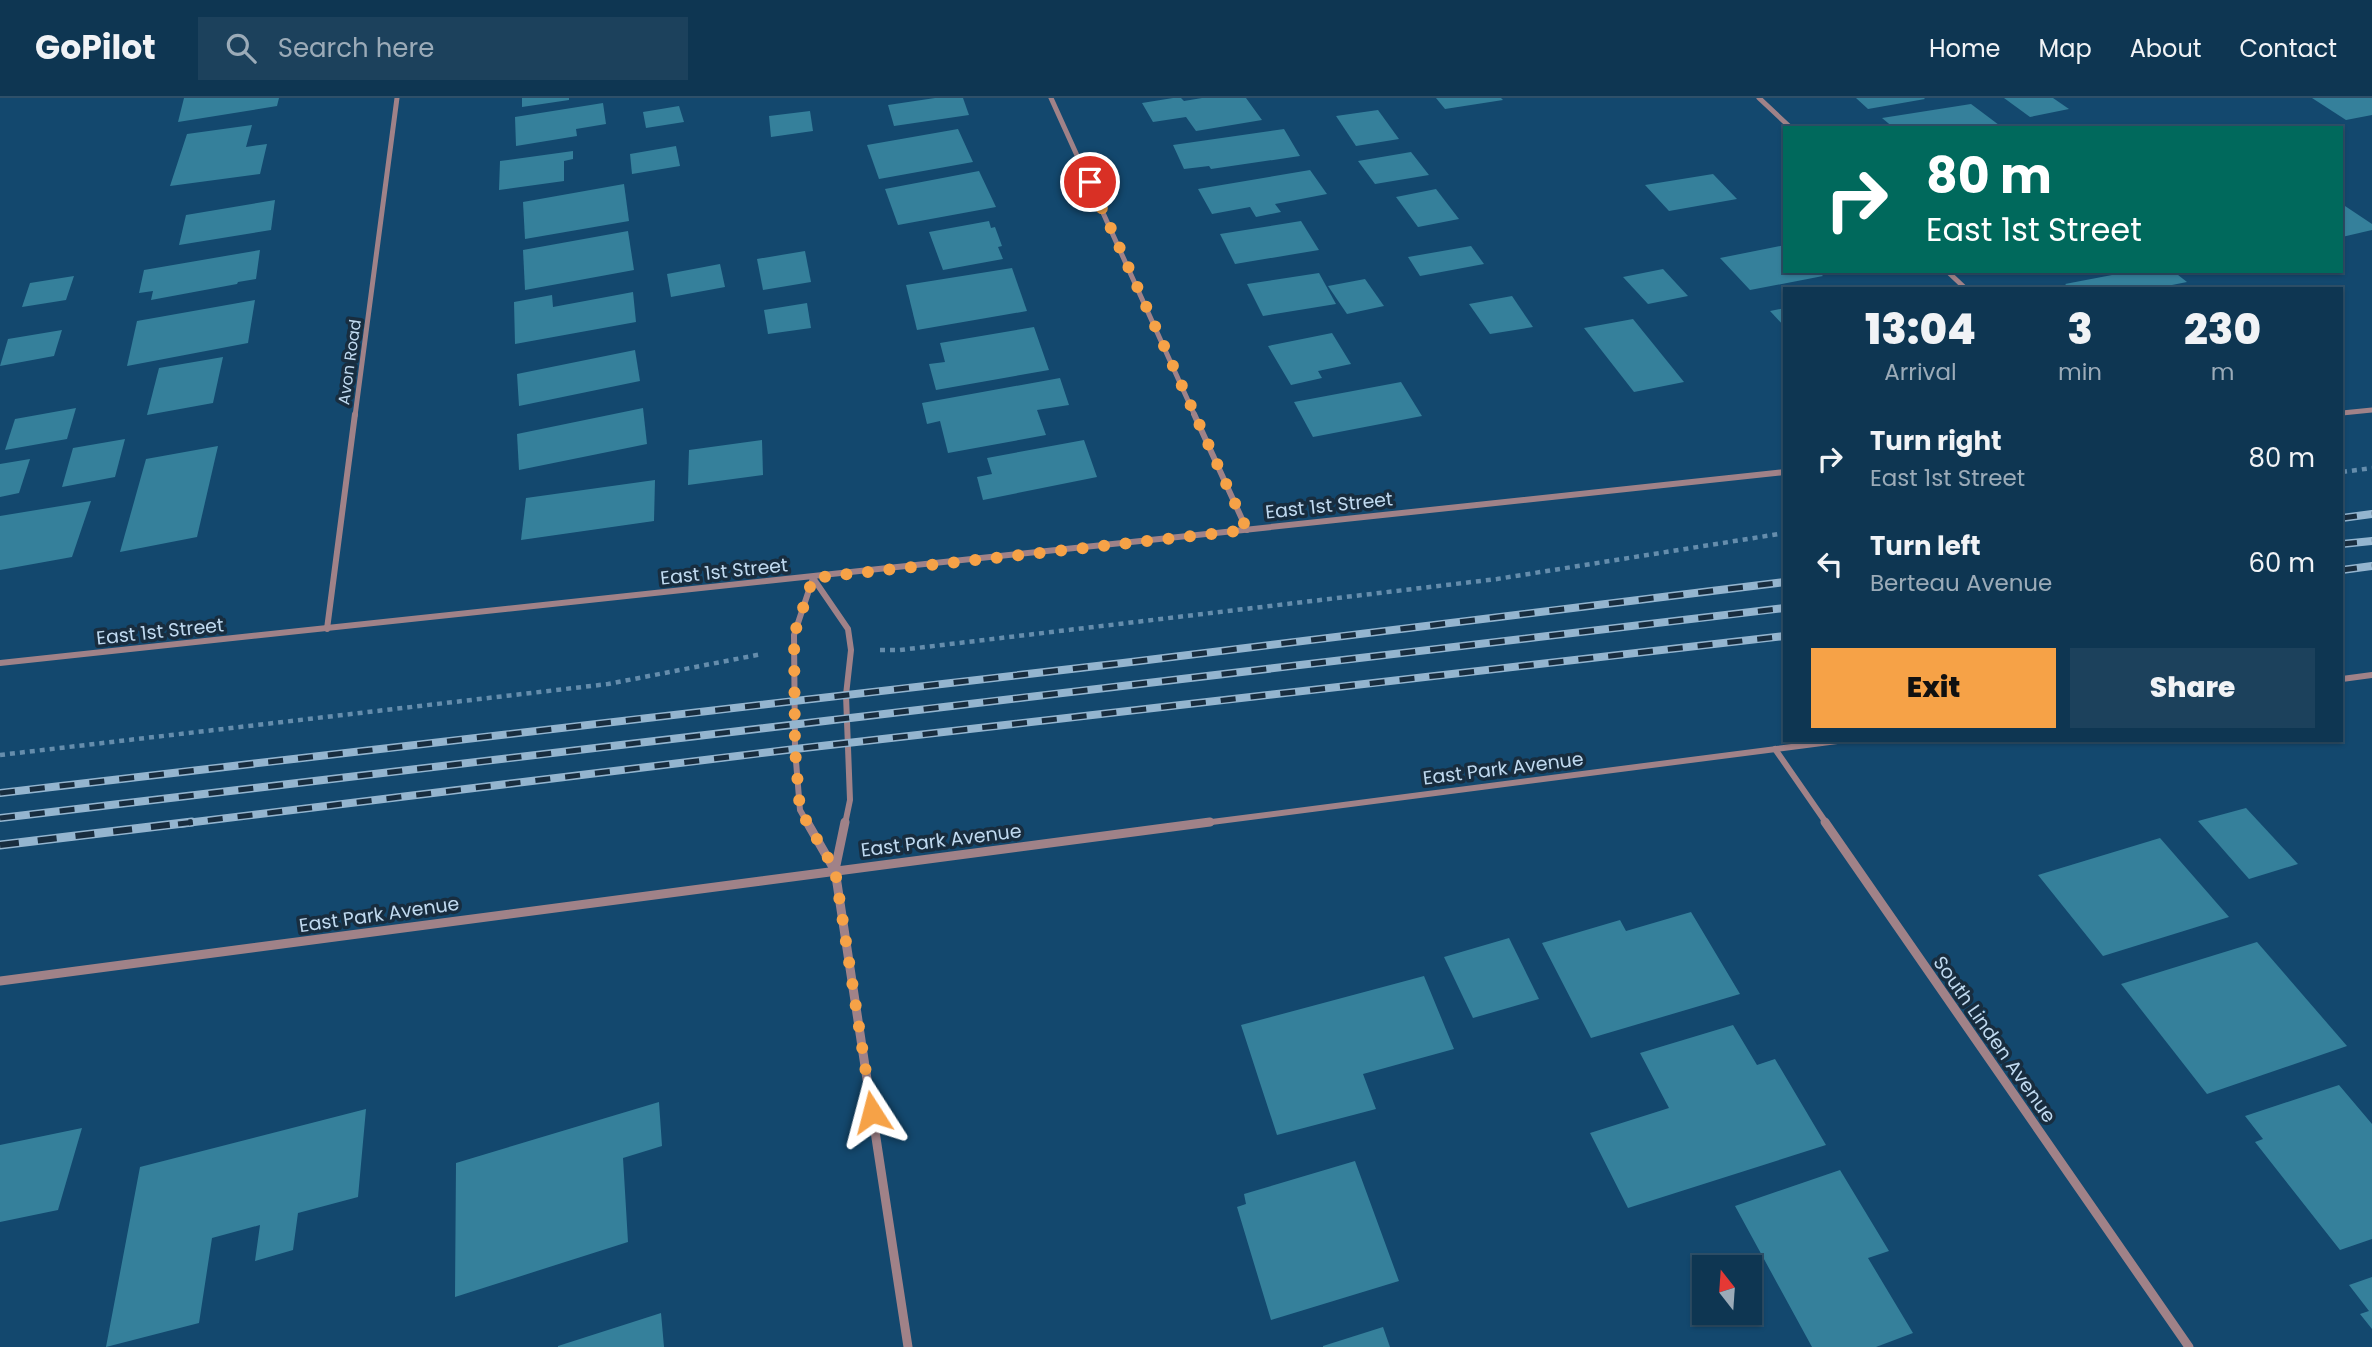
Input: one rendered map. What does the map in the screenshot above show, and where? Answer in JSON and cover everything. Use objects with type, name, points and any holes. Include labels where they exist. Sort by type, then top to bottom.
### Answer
[{"type":"street","name":"Avon Road","points":[[327,629],[397,98]]},
{"type":"street","points":[[1051,98],[1247,530]]},
{"type":"street","points":[[1759,98],[1789,126]]},
{"type":"street","points":[[1949,273],[1964,287]]},
{"type":"street","points":[[2343,413],[2372,410]]},
{"type":"street","name":"East 1st Street","points":[[0,663],[1783,472]]},
{"type":"street","points":[[813,578],[794,635],[795,749],[800,810],[835,870]]},
{"type":"street","points":[[813,578],[848,629],[851,650],[846,695],[850,800],[835,870],[908,1347]]},
{"type":"street","points":[[2343,679],[2372,676]]},
{"type":"street","name":"East Park Avenue","points":[[0,981],[1829,742]]},
{"type":"street","name":"South Linden Avenue","points":[[1775,749],[2189,1347]]},
{"type":"path","points":[[2343,472],[2372,468]]},
{"type":"path","points":[[851,650],[900,650],[1497,579],[1783,533]]},
{"type":"path","points":[[0,755],[608,684],[794,649]]},
{"type":"building","points":[[184,98],[279,98],[277,106],[178,122]]},
{"type":"building","points":[[522,98],[569,98],[569,100],[522,107]]},
{"type":"building","points":[[935,98],[963,98],[969,115],[894,126],[888,105]]},
{"type":"building","points":[[1181,98],[1184,101],[1202,98],[1246,98],[1262,120],[1196,131],[1186,117],[1153,122],[1142,103]]},
{"type":"building","points":[[1436,98],[1501,98],[1503,100],[1445,109]]},
{"type":"building","points":[[1856,98],[1924,98],[1925,99],[1868,109]]},
{"type":"building","points":[[2004,98],[2053,98],[2069,109],[2030,117]]},
{"type":"building","points":[[2312,98],[2372,98],[2372,115],[2346,120]]},
{"type":"building","points":[[603,103],[606,124],[576,129],[577,136],[516,146],[515,117]]},
{"type":"building","points":[[1971,104],[1999,125],[1892,126],[1882,118]]},
{"type":"building","points":[[679,106],[684,122],[646,128],[643,112]]},
{"type":"building","points":[[1378,110],[1399,139],[1356,146],[1336,116]]},
{"type":"building","points":[[810,111],[813,131],[771,137],[769,116]]},
{"type":"building","points":[[252,125],[246,147],[267,144],[260,174],[170,186],[187,134]]},
{"type":"building","points":[[958,129],[973,162],[879,179],[867,145]]},
{"type":"building","points":[[1284,129],[1300,156],[1211,169],[1209,166],[1184,169],[1173,145]]},
{"type":"building","points":[[676,146],[680,166],[632,174],[630,154]]},
{"type":"building","points":[[573,151],[573,159],[564,161],[564,181],[499,190],[500,161]]},
{"type":"building","points":[[1411,152],[1429,175],[1375,184],[1358,161]]},
{"type":"building","points":[[1310,170],[1327,194],[1275,204],[1281,212],[1256,217],[1250,207],[1212,214],[1198,189]]},
{"type":"building","points":[[979,171],[996,207],[898,225],[885,189]]},
{"type":"building","points":[[1713,174],[1737,199],[1669,211],[1645,185]]},
{"type":"building","points":[[624,184],[629,221],[525,239],[523,202]]},
{"type":"building","points":[[1436,189],[1459,219],[1418,227],[1396,197]]},
{"type":"building","points":[[275,200],[271,230],[179,245],[186,215]]},
{"type":"building","points":[[2343,205],[2372,224],[2372,230],[2343,237]]},
{"type":"building","points":[[989,221],[991,228],[995,227],[1002,246],[998,247],[1003,259],[943,270],[929,232]]},
{"type":"building","points":[[1301,221],[1319,250],[1235,264],[1220,234]]},
{"type":"building","points":[[628,231],[634,270],[525,290],[523,250]]},
{"type":"building","points":[[1783,245],[1783,273],[1820,273],[1823,276],[1750,290],[1720,258]]},
{"type":"building","points":[[1471,246],[1484,264],[1420,276],[1408,257]]},
{"type":"building","points":[[260,250],[256,279],[151,300],[153,291],[139,293],[144,270]]},
{"type":"building","points":[[805,251],[811,282],[763,290],[757,259]]},
{"type":"building","points":[[720,264],[725,287],[671,297],[667,274]]},
{"type":"building","points":[[1012,268],[1027,311],[917,330],[906,285]]},
{"type":"building","points":[[1663,269],[1688,296],[1648,304],[1623,277]]},
{"type":"building","points":[[1319,273],[1336,304],[1263,316],[1247,284]]},
{"type":"building","points":[[2123,273],[2176,273],[2187,282],[2162,287],[2069,287],[2065,284]]},
{"type":"building","points":[[74,276],[66,300],[22,307],[30,283]]},
{"type":"building","points":[[1365,279],[1384,306],[1347,314],[1328,286]]},
{"type":"building","points":[[633,292],[636,322],[515,344],[514,302],[552,295],[553,307]]},
{"type":"building","points":[[1512,296],[1533,327],[1490,334],[1469,304]]},
{"type":"building","points":[[255,300],[248,343],[127,366],[137,321]]},
{"type":"building","points":[[807,303],[811,328],[768,334],[764,310]]},
{"type":"building","points":[[1783,308],[1783,325],[1770,311]]},
{"type":"building","points":[[1633,319],[1684,382],[1634,392],[1584,328]]},
{"type":"building","points":[[1034,327],[1049,370],[936,390],[929,364],[945,362],[940,343]]},
{"type":"building","points":[[62,330],[54,356],[0,366],[8,339]]},
{"type":"building","points":[[1332,333],[1351,364],[1318,371],[1322,378],[1291,385],[1268,346]]},
{"type":"building","points":[[635,350],[640,381],[519,406],[517,374]]},
{"type":"building","points":[[223,357],[213,403],[147,415],[159,368]]},
{"type":"building","points":[[1060,378],[1069,405],[1037,410],[1046,435],[948,453],[940,421],[927,424],[922,403]]},
{"type":"building","points":[[1401,382],[1422,416],[1313,437],[1294,402]]},
{"type":"building","points":[[76,408],[67,439],[5,450],[15,419]]},
{"type":"building","points":[[643,408],[647,444],[519,470],[517,434]]},
{"type":"building","points":[[125,439],[115,477],[62,487],[73,448]]},
{"type":"building","points":[[762,440],[763,475],[688,485],[689,450]]},
{"type":"building","points":[[1084,440],[1097,477],[983,500],[977,477],[992,474],[987,458]]},
{"type":"building","points":[[218,446],[197,537],[120,552],[146,459]]},
{"type":"building","points":[[30,459],[19,493],[0,497],[0,464]]},
{"type":"building","points":[[655,480],[654,521],[521,540],[526,498]]},
{"type":"building","points":[[91,501],[72,557],[0,570],[0,516]]},
{"type":"building","points":[[2246,808],[2298,864],[2249,879],[2198,821]]},
{"type":"building","points":[[2160,838],[2229,917],[2103,956],[2038,875]]},
{"type":"building","points":[[1691,912],[1740,994],[1591,1038],[1542,943],[1620,920],[1626,931]]},
{"type":"building","points":[[1509,938],[1539,999],[1473,1018],[1444,957]]},
{"type":"building","points":[[2257,942],[2347,1046],[2207,1094],[2121,984]]},
{"type":"building","points":[[1424,976],[1454,1049],[1363,1074],[1376,1109],[1277,1135],[1241,1025]]},
{"type":"building","points":[[1733,1025],[1757,1065],[1775,1059],[1826,1145],[1628,1208],[1590,1133],[1669,1108],[1640,1053]]},
{"type":"building","points":[[2339,1085],[2372,1124],[2372,1239],[2340,1250],[2255,1142],[2263,1139],[2245,1116]]},
{"type":"building","points":[[659,1102],[662,1146],[623,1158],[628,1242],[455,1297],[456,1163]]},
{"type":"building","points":[[366,1109],[358,1197],[298,1213],[293,1250],[255,1261],[260,1225],[212,1238],[199,1323],[106,1347],[140,1167]]},
{"type":"building","points":[[82,1128],[58,1210],[0,1222],[0,1145]]},
{"type":"building","points":[[1355,1161],[1399,1281],[1271,1320],[1237,1207],[1246,1204],[1244,1194]]},
{"type":"building","points":[[1840,1170],[1889,1251],[1868,1258],[1913,1333],[1876,1347],[1812,1347],[1735,1206]]},
{"type":"building","points":[[2372,1277],[2372,1329],[2360,1314],[2369,1311],[2349,1285]]},
{"type":"building","points":[[661,1313],[664,1347],[558,1347],[558,1346]]},
{"type":"building","points":[[1383,1327],[1390,1347],[1323,1347],[1323,1346]]},
{"type":"railway","points":[[2343,518],[2372,514]]},
{"type":"railway","points":[[2343,544],[2372,541]]},
{"type":"railway","points":[[2343,570],[2372,566]]},
{"type":"railway","points":[[0,793],[1123,663],[1783,582]]},
{"type":"railway","points":[[0,818],[1783,608]]},
{"type":"railway","points":[[178,824],[795,749],[1783,636]]},
{"type":"railway","points":[[0,845],[192,822]]},
{"type":"route","points":[[872,1112],[835,870],[800,810],[795,749],[794,635],[813,578],[1247,530],[1090,182]]}]
